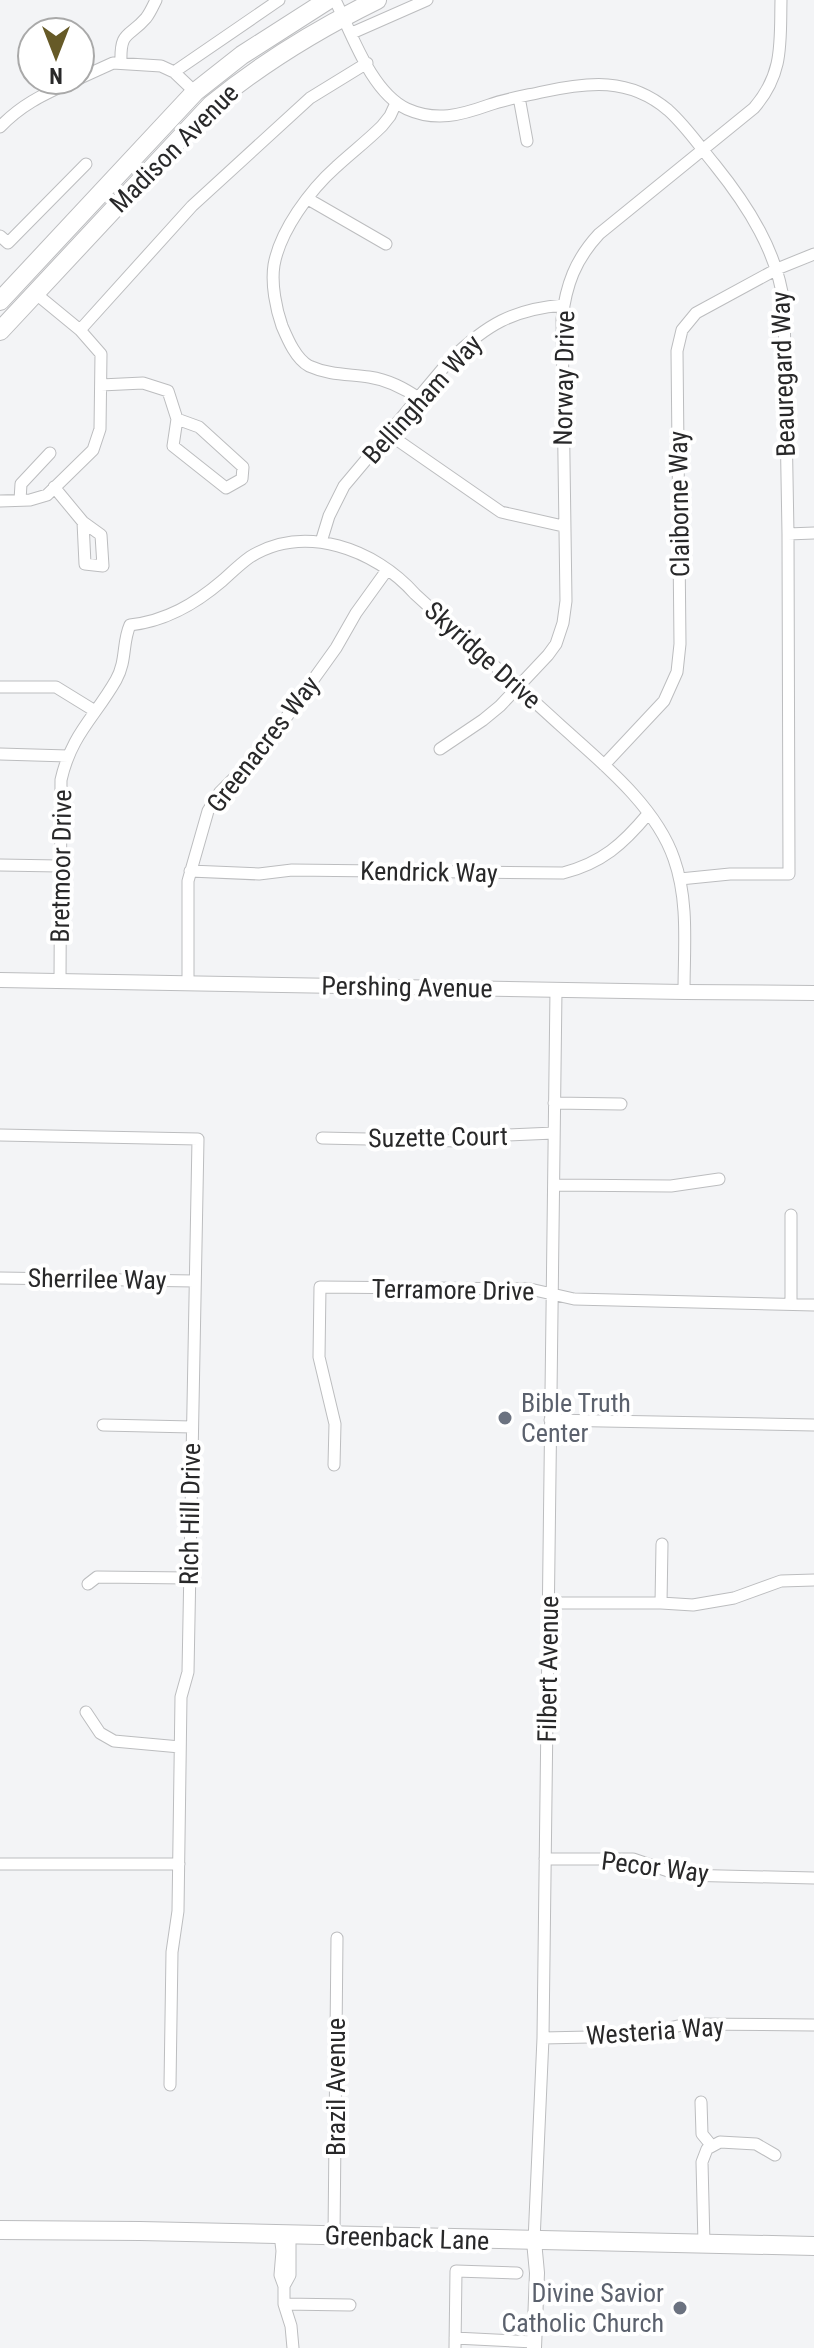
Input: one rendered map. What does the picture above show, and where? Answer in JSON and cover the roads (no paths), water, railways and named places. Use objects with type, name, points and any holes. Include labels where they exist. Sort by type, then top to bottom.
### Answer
[{"type":"main road","name":"Madison Avenue","points":[[0,301],[195,92],[242,55],[328,0]]},
{"type":"main road","name":"Madison Avenue","points":[[0,331],[211,105],[246,77],[343,17],[377,0]]},
{"type":"main road","name":"Greenback Lane","points":[[0,2230],[814,2246]]},
{"type":"street","points":[[121,62],[120,45],[123,38],[145,18],[156,0]]},
{"type":"street","points":[[174,72],[279,0]]},
{"type":"street","points":[[420,399],[399,385],[370,377],[332,374],[298,359],[280,319],[274,265],[291,222],[308,199],[336,167],[382,126],[396,103],[379,87],[343,17],[427,0]]},
{"type":"street","name":"Norway Drive","points":[[440,749],[483,720],[519,687],[556,644],[563,623],[566,601],[562,319],[568,282],[574,267],[599,234],[754,108],[776,72],[781,0]]},
{"type":"street","points":[[96,71],[121,62],[161,66],[174,72],[195,92]]},
{"type":"street","points":[[80,330],[192,206],[310,98],[367,63]]},
{"type":"street","name":"Beauregard Way","points":[[396,103],[418,113],[443,117],[587,83],[627,88],[649,97],[669,111],[745,206],[777,269],[784,305],[789,874],[730,874],[680,879]]},
{"type":"street","points":[[0,127],[16,111],[40,96]]},
{"type":"street","points":[[519,97],[527,141]]},
{"type":"street","points":[[0,236],[8,243],[86,164]]},
{"type":"street","points":[[308,199],[386,244]]},
{"type":"street","name":"Claiborne Way","points":[[604,765],[664,701],[677,672],[680,644],[677,351],[682,330],[702,309],[777,269],[814,254]]},
{"type":"street","points":[[0,501],[30,500],[47,495],[93,450],[100,429],[101,354],[80,330],[35,293]]},
{"type":"street","name":"Bellingham Way","points":[[321,542],[329,516],[344,486],[450,360],[484,330],[525,310],[564,305]]},
{"type":"street","points":[[101,385],[143,383],[168,391],[177,419],[173,446],[226,488],[242,479],[243,467],[199,427],[177,419]]},
{"type":"street","points":[[390,435],[501,512],[563,526]]},
{"type":"street","points":[[20,500],[21,484],[50,453]]},
{"type":"street","points":[[54,487],[83,522]]},
{"type":"street","points":[[788,534],[814,533]]},
{"type":"street","name":"Skyridge Drive","points":[[130,625],[162,618],[195,603],[248,558],[270,547],[294,541],[321,542],[352,549],[401,579],[604,765],[659,828],[668,843],[680,879],[684,914],[684,992]]},
{"type":"street","name":"Greenacres Way","points":[[188,983],[187,887],[208,811],[220,792],[275,733],[387,570]]},
{"type":"street","name":"Bretmoor Drive","points":[[60,981],[60,788],[76,738],[117,679],[130,625]]},
{"type":"street","points":[[0,687],[56,687],[95,711]]},
{"type":"street","points":[[0,754],[68,756]]},
{"type":"street","name":"Kendrick Way","points":[[190,871],[259,874],[292,870],[563,873],[578,869],[615,849],[648,814]]},
{"type":"street","points":[[0,865],[59,866]]},
{"type":"street","name":"Pershing Avenue","points":[[0,980],[814,993]]},
{"type":"street","name":"Filbert Avenue","points":[[534,2345],[537,2273],[534,2241],[543,2038],[556,990]]},
{"type":"street","points":[[554,1103],[621,1104]]},
{"type":"street","name":"Suzette Court","points":[[322,1138],[459,1141],[488,1136],[554,1133]]},
{"type":"street","name":"Rich Hill Drive","points":[[0,1135],[198,1139],[188,1672],[181,1697],[178,1911],[172,1952],[170,2085]]},
{"type":"street","points":[[554,1185],[671,1186],[719,1179]]},
{"type":"street","points":[[791,1215],[791,1304]]},
{"type":"street","name":"Sherrilee Way","points":[[0,1278],[194,1281]]},
{"type":"street","name":"Terramore Drive","points":[[334,1465],[333,1411],[319,1357],[320,1287],[530,1289],[574,1299],[814,1305]]},
{"type":"street","points":[[550,1420],[814,1425]]},
{"type":"street","points":[[103,1425],[192,1427]]},
{"type":"street","points":[[661,1603],[662,1544]]},
{"type":"street","points":[[88,1584],[97,1577],[189,1578]]},
{"type":"street","points":[[550,1603],[693,1605],[734,1598],[781,1581],[814,1580]]},
{"type":"street","points":[[86,1712],[100,1733],[114,1741],[180,1747]]},
{"type":"street","name":"Pecor Way","points":[[545,1859],[633,1859],[680,1875],[814,1878]]},
{"type":"street","points":[[0,1864],[179,1864]]},
{"type":"street","name":"Brazil Avenue","points":[[334,2235],[337,1938]]},
{"type":"street","name":"Westeria Way","points":[[543,2038],[636,2036],[686,2024],[814,2025]]},
{"type":"street","points":[[701,2102],[703,2137],[711,2145]]},
{"type":"street","points":[[704,2244],[702,2162],[705,2151],[720,2142],[756,2144],[775,2155]]},
{"type":"street","points":[[285,2234],[280,2275],[293,2348]]},
{"type":"street","points":[[517,2273],[456,2271],[455,2343],[534,2345]]},
{"type":"street","points":[[284,2304],[350,2305]]},
{"type":"place","name":"Bible Truth Center","points":[[505,1418]]},
{"type":"place","name":"Divine Savior Catholic Church","points":[[680,2308]]}]
